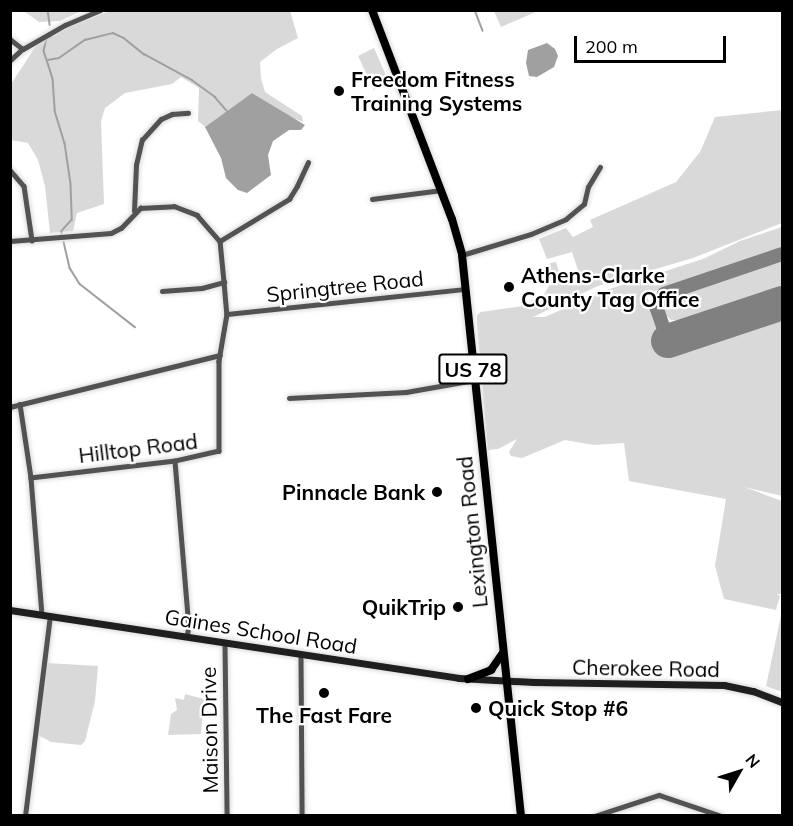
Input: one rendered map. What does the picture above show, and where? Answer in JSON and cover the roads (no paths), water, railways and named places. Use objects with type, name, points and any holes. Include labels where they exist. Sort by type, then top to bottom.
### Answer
[{"type":"highway","name":"US 78","points":[[372,10],[441,190],[461,250]]},
{"type":"highway","name":"Lexington Road","points":[[461,250],[467,289],[474,380],[521,816]]},
{"type":"highway","points":[[468,679],[490,670],[503,653]]},
{"type":"main road","name":"Gaines School Road","points":[[10,610],[468,679],[507,681]]},
{"type":"main road","name":"Cherokee Road","points":[[507,681],[724,685],[753,691],[783,702]]},
{"type":"street","points":[[10,61],[23,49],[65,25],[100,10]]},
{"type":"street","points":[[10,39],[23,49]]},
{"type":"street","points":[[10,242],[99,235],[121,228],[134,211],[136,165],[142,140],[161,119],[172,114],[188,113]]},
{"type":"street","points":[[134,211],[147,207],[185,208],[201,219],[220,241],[289,199],[308,162]]},
{"type":"street","points":[[461,250],[531,234],[566,219],[584,204],[588,188],[600,167]]},
{"type":"street","points":[[10,170],[24,186],[33,232],[32,240]]},
{"type":"street","points":[[372,199],[441,190]]},
{"type":"street","name":"Hilltop Road","points":[[31,477],[175,461],[219,451],[219,355],[227,314],[220,241]]},
{"type":"street","points":[[162,291],[202,288],[224,282]]},
{"type":"street","name":"Springtree Road","points":[[227,314],[467,289]]},
{"type":"street","points":[[10,407],[219,355]]},
{"type":"street","points":[[289,398],[406,392],[474,380]]},
{"type":"street","points":[[20,404],[31,477],[46,615],[25,816]]},
{"type":"street","points":[[175,461],[189,626],[187,637]]},
{"type":"street","name":"Maison Drive","points":[[225,643],[227,816]]},
{"type":"street","points":[[301,655],[303,816]]},
{"type":"street","points":[[595,816],[646,797],[659,795],[673,797],[721,816]]},
{"type":"street","points":[[699,816],[702,810]]},
{"type":"waterway","points":[[48,10],[50,25]]},
{"type":"waterway","points":[[475,10],[483,31]]},
{"type":"waterway","points":[[48,60],[59,58],[85,40],[113,33],[124,38],[144,54],[192,80],[215,97],[227,111]]},
{"type":"waterway","points":[[52,37],[47,39],[44,51],[53,79],[55,111],[65,143],[71,184],[72,220],[62,234]]},
{"type":"waterway","points":[[64,242],[70,268],[80,284],[135,327]]},
{"type":"place","name":"Freedom Fitness Training Systems","points":[[339,91]]},
{"type":"place","name":"Athens-Clarke County Tag Office","points":[[509,287]]},
{"type":"place","name":"Pinnacle Bank","points":[[437,492]]},
{"type":"place","name":"QuikTrip","points":[[458,607]]},
{"type":"place","name":"The Fast Fare","points":[[324,693]]},
{"type":"place","name":"Quick Stop #6","points":[[476,708]]}]
